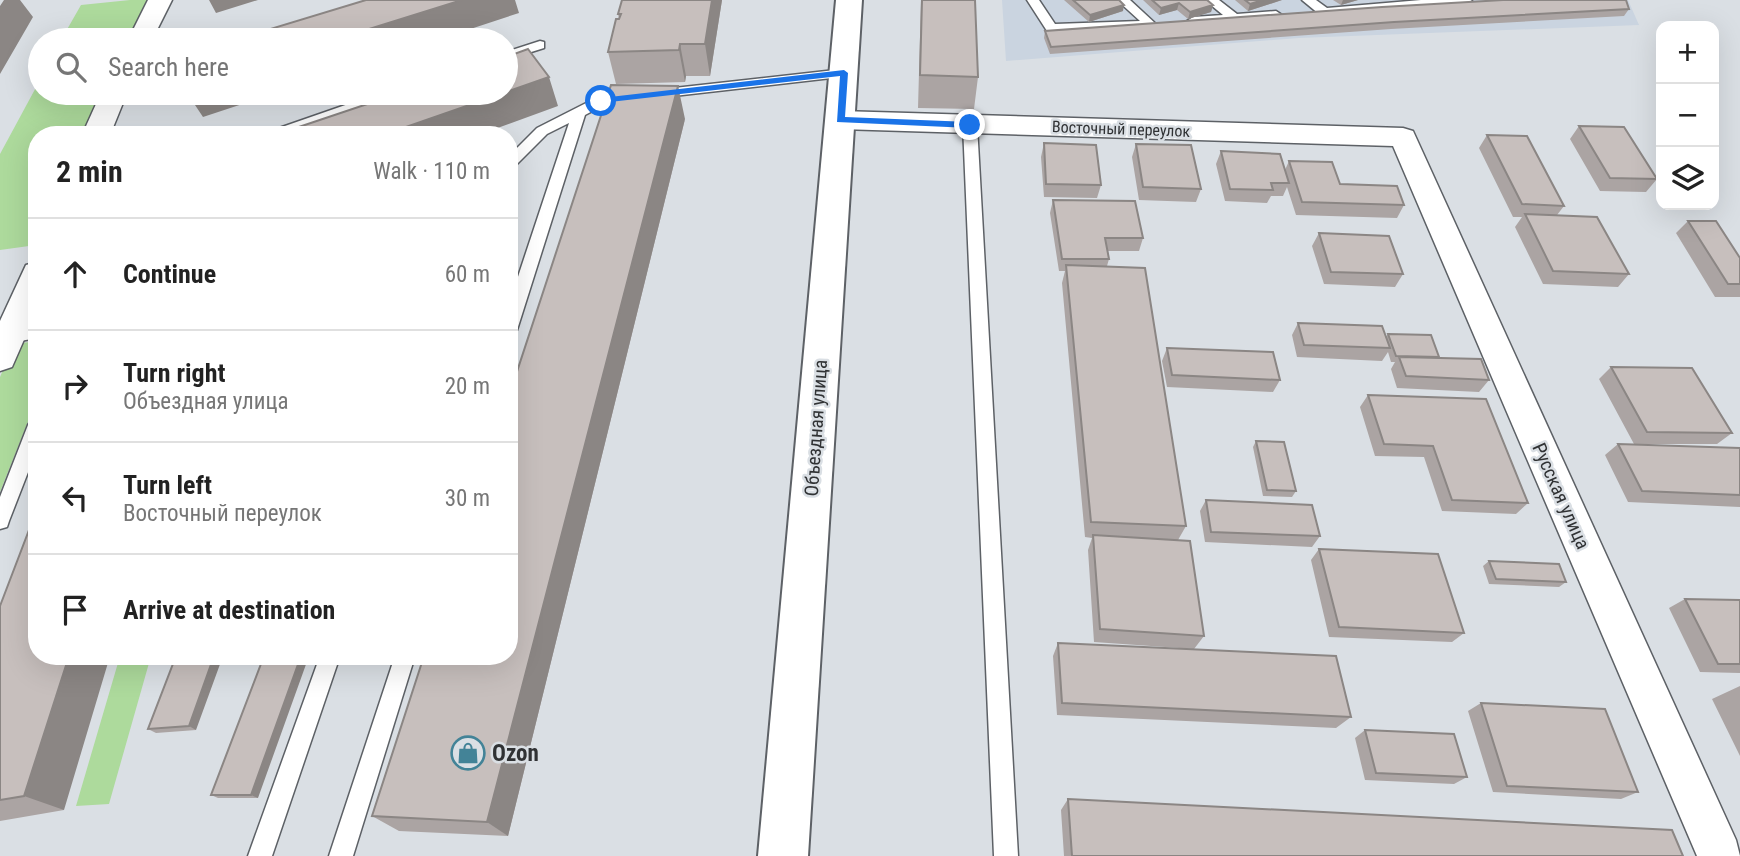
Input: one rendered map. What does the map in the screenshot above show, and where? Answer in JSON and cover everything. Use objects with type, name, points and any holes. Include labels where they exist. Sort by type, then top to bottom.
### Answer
[{"type":"main road","name":"Объездная улица","points":[[783,856],[849,0]]},
{"type":"street","points":[[146,28],[160,0]]},
{"type":"street","points":[[100,126],[109,105]]},
{"type":"street","name":"Восточный переулок","points":[[841,120],[1402,137]]},
{"type":"street","name":"Русская улица","points":[[1402,137],[1720,856]]},
{"type":"street","points":[[15,342],[28,301]]},
{"type":"lane","points":[[1033,0],[1051,28],[1164,23]]},
{"type":"lane","points":[[1123,0],[1150,24]]},
{"type":"lane","points":[[1211,0],[1233,17]]},
{"type":"lane","points":[[1308,0],[1323,12]]},
{"type":"lane","points":[[1178,22],[1323,12],[1401,2],[1466,0]]},
{"type":"lane","points":[[518,52],[540,44]]},
{"type":"lane","points":[[518,155],[542,131],[601,101],[844,73]]},
{"type":"lane","points":[[293,126],[357,105]]},
{"type":"lane","points":[[518,302],[579,112]]},
{"type":"lane","points":[[970,125],[1006,856]]},
{"type":"lane","points":[[0,521],[28,448]]},
{"type":"lane","points":[[260,856],[327,665]]},
{"type":"lane","points":[[341,856],[402,665]]},
{"type":"shaded area","points":[[1002,0],[1628,0],[1639,25],[1299,38],[1006,61]]},
{"type":"green space","points":[[148,0],[134,28],[68,28],[81,5]]},
{"type":"green space","points":[[28,102],[28,105],[97,105],[86,126],[28,126],[28,246],[0,250],[0,154]]},
{"type":"green space","points":[[28,342],[28,422],[0,492],[0,377],[14,344]]},
{"type":"green space","points":[[117,665],[148,665],[109,804],[76,806]]},
{"type":"building","points":[[366,0],[462,0],[372,28],[274,28]]},
{"type":"building","points":[[622,0],[712,0],[705,44],[680,44],[679,50],[608,52],[616,19],[619,19],[621,14],[618,14]]},
{"type":"building","points":[[922,0],[975,0],[978,77],[920,75]]},
{"type":"building","points":[[1073,0],[1119,0],[1124,5],[1090,15]]},
{"type":"building","points":[[1152,0],[1207,0],[1213,5],[1190,12],[1179,3],[1161,8]]},
{"type":"building","points":[[1245,0],[1263,0],[1250,4]]},
{"type":"building","points":[[1503,0],[1626,0],[1629,9],[1394,22],[1051,47],[1045,31],[1382,7]]},
{"type":"building","points":[[528,49],[549,77],[518,88],[518,53]]},
{"type":"building","points":[[611,85],[678,86],[487,822],[372,816],[421,665],[518,665],[518,369]]},
{"type":"building","points":[[364,105],[469,105],[409,126],[302,126]]},
{"type":"building","points":[[1579,126],[1624,127],[1656,179],[1610,178]]},
{"type":"building","points":[[1487,135],[1527,136],[1564,206],[1522,204]]},
{"type":"building","points":[[1044,143],[1096,145],[1101,185],[1046,184]]},
{"type":"building","points":[[1136,144],[1191,145],[1201,189],[1143,187]]},
{"type":"building","points":[[1221,151],[1280,154],[1289,183],[1271,183],[1273,190],[1230,189]]},
{"type":"building","points":[[1289,161],[1332,162],[1340,184],[1397,186],[1404,205],[1302,202]]},
{"type":"building","points":[[1053,200],[1135,201],[1143,238],[1105,238],[1109,259],[1062,259]]},
{"type":"building","points":[[1525,214],[1597,217],[1629,274],[1553,271]]},
{"type":"building","points":[[1688,221],[1716,221],[1740,258],[1740,284],[1728,284]]},
{"type":"building","points":[[1319,233],[1389,236],[1403,274],[1331,272]]},
{"type":"building","points":[[1066,265],[1145,268],[1186,526],[1091,522]]},
{"type":"building","points":[[1298,323],[1382,326],[1390,348],[1304,345]]},
{"type":"building","points":[[1388,334],[1431,335],[1439,357],[1396,356]]},
{"type":"building","points":[[1167,348],[1273,352],[1280,380],[1172,375]]},
{"type":"building","points":[[1399,357],[1481,359],[1489,380],[1406,376]]},
{"type":"building","points":[[1611,367],[1692,368],[1732,433],[1647,432]]},
{"type":"building","points":[[1368,395],[1486,399],[1528,503],[1452,500],[1433,446],[1384,444]]},
{"type":"building","points":[[1256,441],[1284,442],[1296,491],[1267,490]]},
{"type":"building","points":[[1618,444],[1740,448],[1740,495],[1642,491]]},
{"type":"building","points":[[1206,500],[1312,505],[1320,536],[1211,532]]},
{"type":"building","points":[[28,533],[28,665],[66,665],[24,796],[0,800],[0,606]]},
{"type":"building","points":[[1093,535],[1190,541],[1204,636],[1100,629]]},
{"type":"building","points":[[1319,549],[1438,554],[1464,633],[1339,627]]},
{"type":"building","points":[[1489,561],[1559,564],[1566,582],[1496,579]]},
{"type":"building","points":[[1685,599],[1740,600],[1740,664],[1718,664]]},
{"type":"building","points":[[1058,643],[1336,656],[1351,717],[1062,703]]},
{"type":"building","points":[[173,665],[211,665],[189,726],[148,729]]},
{"type":"building","points":[[261,665],[298,665],[251,795],[211,795]]},
{"type":"building","points":[[1481,703],[1605,709],[1638,792],[1507,786]]},
{"type":"building","points":[[1365,730],[1454,734],[1467,777],[1376,773]]},
{"type":"building","points":[[1068,799],[1672,830],[1683,856],[1072,856]]},
{"type":"place","name":"Ozon","points":[[468,753]]},
{"type":"route","points":[[601,101],[844,73],[841,120],[970,125]]}]
